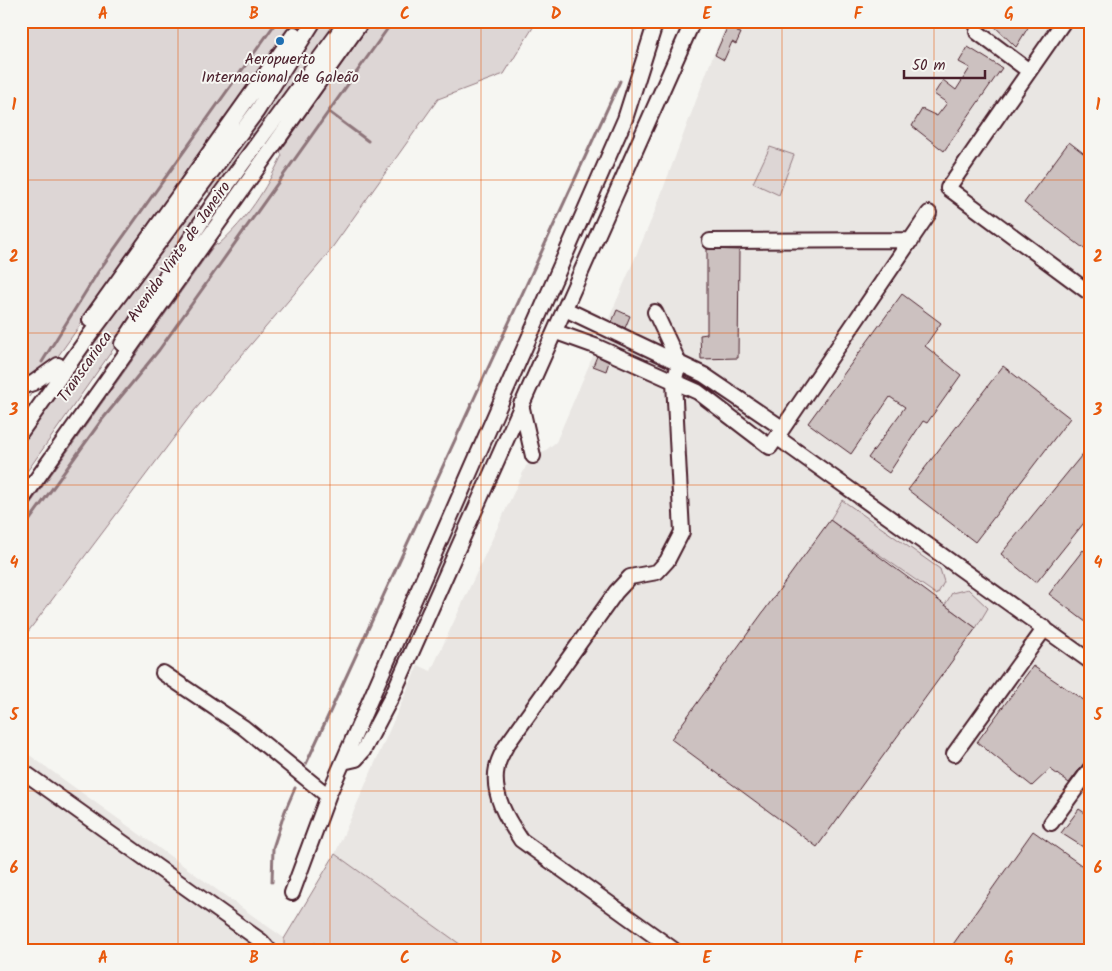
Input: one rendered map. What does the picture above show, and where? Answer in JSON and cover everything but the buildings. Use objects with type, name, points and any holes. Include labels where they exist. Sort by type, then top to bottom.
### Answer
[{"type":"street","name":"Avenida Vinte de Janeiro","points":[[21,416],[304,21]]},
{"type":"street","name":"Transcarioca","points":[[21,432],[89,336],[198,193],[257,111],[314,21]]},
{"type":"street","name":"Transcarioca","points":[[21,485],[146,309],[213,204],[347,21]]},
{"type":"street","name":"Avenida Vinte de Janeiro","points":[[21,501],[362,21]]},
{"type":"street","points":[[292,893],[328,796],[625,119],[656,21]]},
{"type":"street","points":[[343,762],[356,759],[375,729],[521,404],[556,332],[693,21]]},
{"type":"street","points":[[1064,21],[948,188],[1091,294]]},
{"type":"street","points":[[977,32],[1030,71]]},
{"type":"street","points":[[244,103],[222,148],[198,183],[198,193],[204,202],[213,204],[224,199],[246,170],[284,132]]},
{"type":"street","points":[[777,437],[929,213]]},
{"type":"street","points":[[710,241],[912,240]]},
{"type":"street","points":[[565,309],[704,376],[777,437],[1091,662]]},
{"type":"street","points":[[655,312],[679,363],[674,382],[682,532],[667,561],[657,572],[630,577],[616,592],[506,746],[497,767],[497,791],[504,815],[521,840],[674,950]]},
{"type":"street","points":[[586,342],[594,323]]},
{"type":"street","points":[[556,332],[586,342],[698,392],[777,437]]},
{"type":"street","points":[[629,362],[637,344]]},
{"type":"street","points":[[21,387],[33,383],[58,365]]},
{"type":"street","points":[[521,404],[533,456]]},
{"type":"street","points":[[954,754],[1045,628]]},
{"type":"street","points":[[163,672],[244,728],[328,796]]},
{"type":"street","points":[[1051,823],[1091,768]]},
{"type":"street","points":[[21,770],[253,936],[269,950]]},
{"type":"shaded area","points":[[21,21],[297,21],[21,408]]},
{"type":"shaded area","points":[[319,21],[342,21],[212,194],[209,193],[207,188]]},
{"type":"shaded area","points":[[372,21],[537,21],[504,74],[438,99],[324,259],[194,411],[21,641],[21,517],[215,244],[218,245],[229,235],[255,203],[276,168],[282,155],[280,152]]},
{"type":"shaded area","points":[[728,21],[1091,21],[1091,950],[21,950],[21,749],[284,938],[335,854],[418,665],[431,671],[526,466],[556,442],[653,216],[712,58]]},
{"type":"shaded area","points":[[770,147],[794,155],[779,195],[753,183]]},
{"type":"shaded area","points":[[195,202],[203,209],[145,304],[21,480],[21,437]]},
{"type":"shaded area","points":[[842,500],[940,569],[944,582],[937,595],[830,520]]},
{"type":"shaded area","points":[[968,589],[988,608],[976,628],[945,605],[952,593]]},
{"type":"shaded area","points":[[335,854],[468,950],[284,950],[284,939]]},
{"type":"waterway","points":[[42,362],[98,272],[277,21]]},
{"type":"waterway","points":[[21,532],[101,421],[159,350],[393,21]]},
{"type":"waterway","points":[[306,764],[620,81]]},
{"type":"waterway","points":[[329,112],[368,141]]},
{"type":"waterway","points":[[272,882],[273,848],[295,788]]},
{"type":"waterway","points":[[314,950],[315,944]]},
{"type":"place","name":"Aeropuerto Internacional de Galeão","points":[[280,41]]}]
